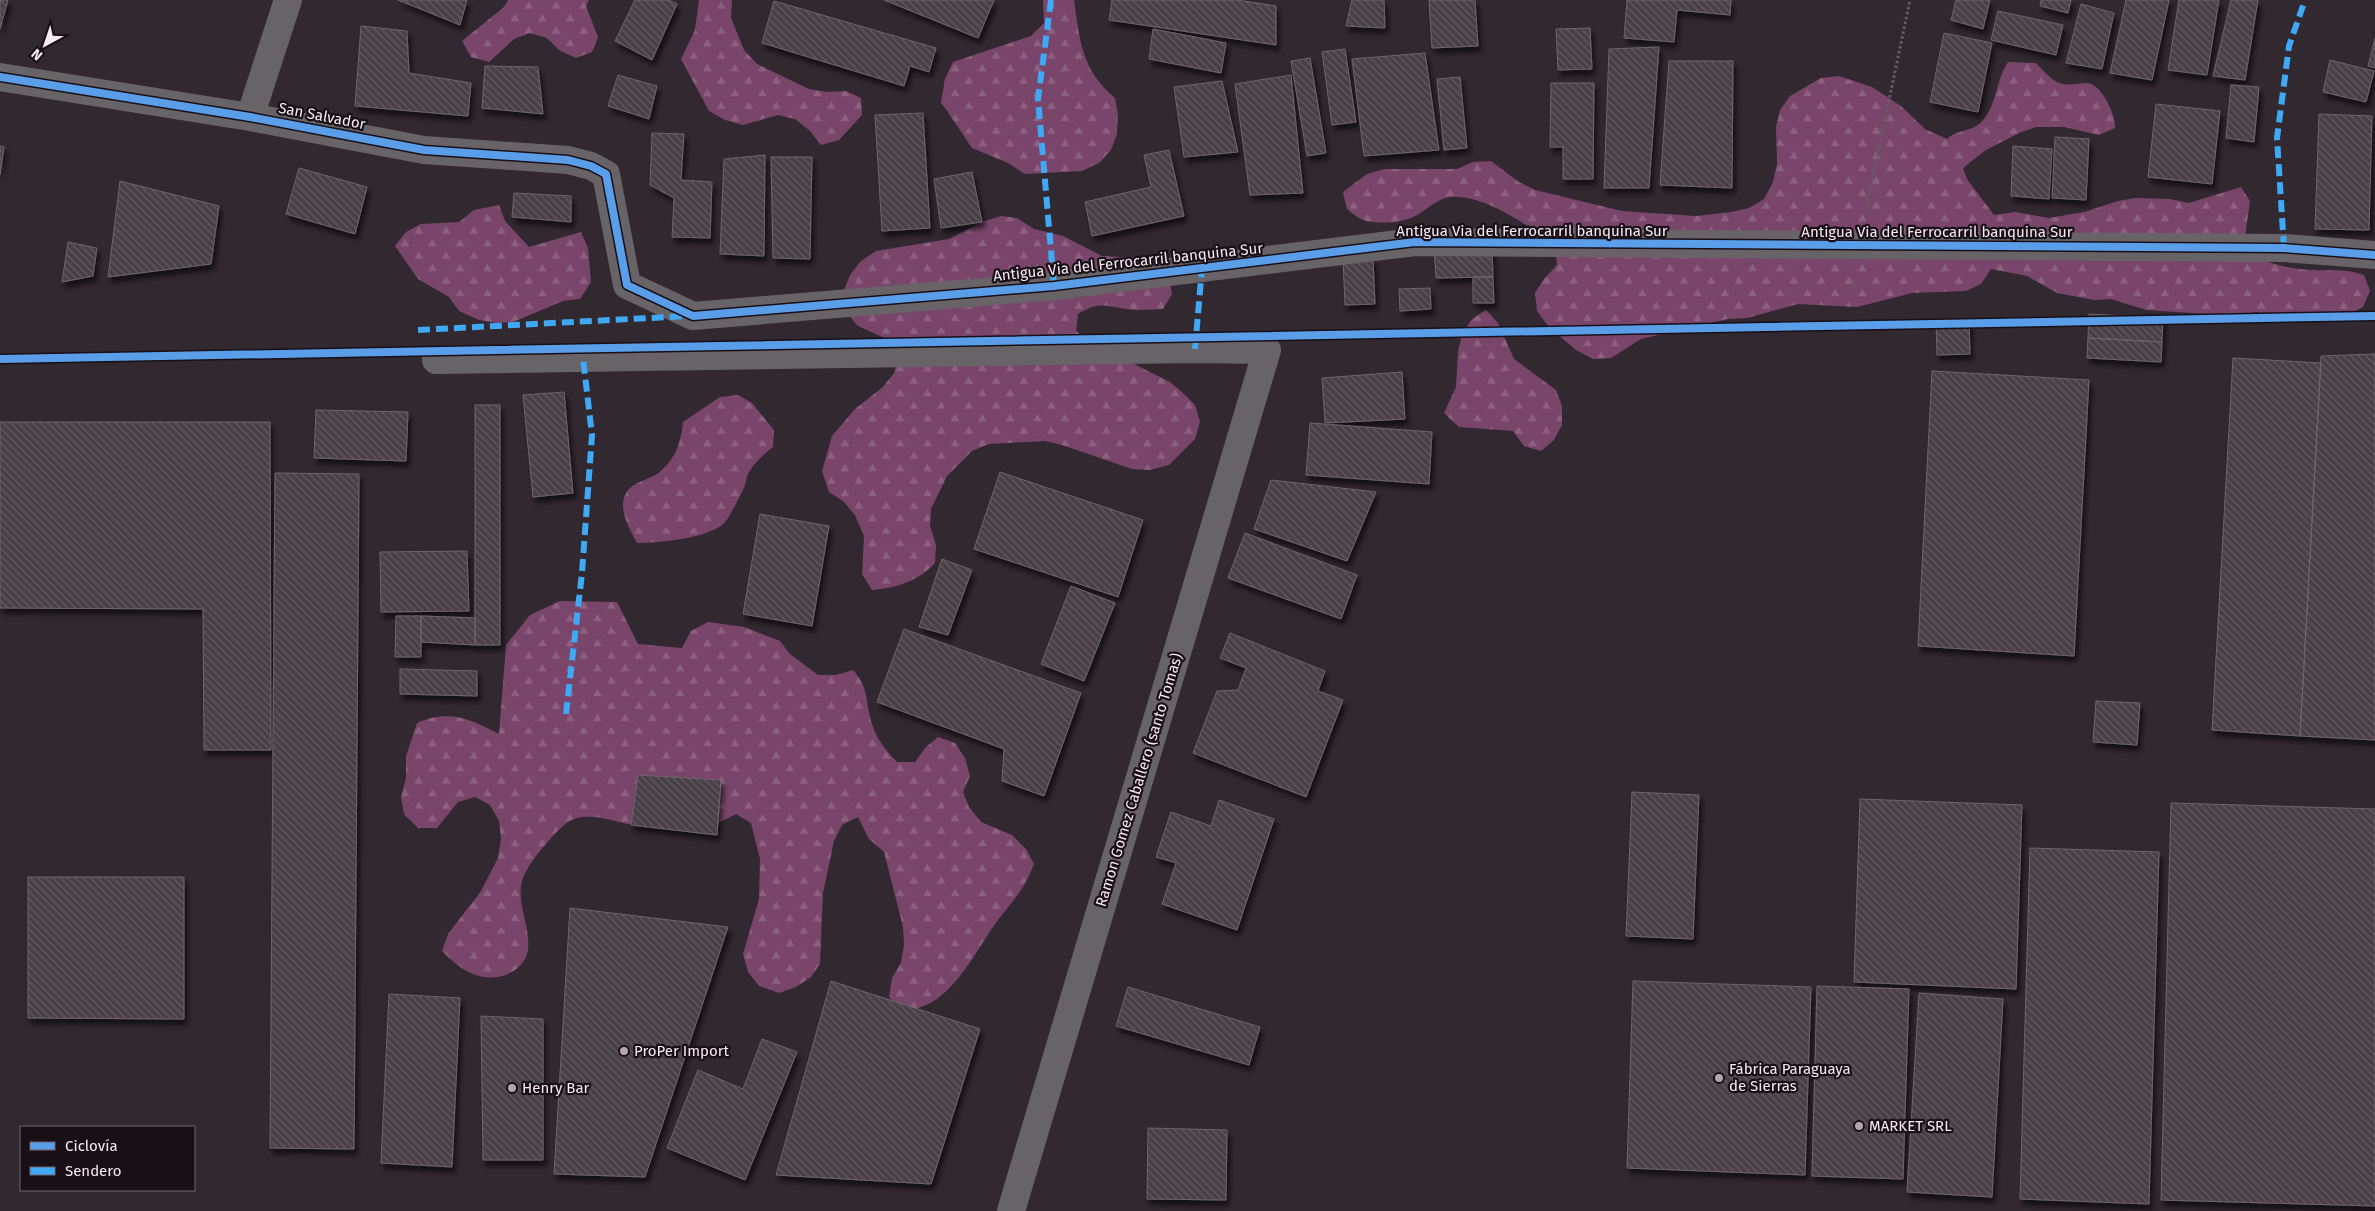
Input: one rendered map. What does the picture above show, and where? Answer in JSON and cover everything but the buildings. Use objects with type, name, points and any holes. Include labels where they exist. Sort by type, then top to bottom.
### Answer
[{"type":"street","points":[[250,117],[288,0]]},
{"type":"street","name":"San Salvador","points":[[0,77],[250,117],[424,150],[568,160],[591,166],[606,174],[627,285],[693,316]]},
{"type":"street","name":"Antigua Via del Ferrocarril banquina Sur","points":[[693,316],[1054,286],[1415,242],[2284,248],[2375,255]]},
{"type":"street","name":"Ramon Gomez Caballero (santo Tomas)","points":[[436,360],[1195,349],[1267,350],[1011,1211]]},
{"type":"path","points":[[1853,291],[1858,246],[1910,0]]},
{"type":"green space","points":[[508,0],[589,0],[586,6],[598,37],[592,52],[576,58],[560,51],[547,38],[530,33],[514,39],[489,62],[471,57],[462,41],[504,7]]},
{"type":"green space","points":[[699,0],[732,0],[731,18],[744,50],[757,64],[809,89],[827,92],[846,91],[861,98],[862,115],[839,140],[821,145],[810,131],[795,119],[778,115],[743,125],[725,120],[709,111],[681,59],[695,30]]},
{"type":"green space","points":[[1043,0],[1074,0],[1084,54],[1095,76],[1115,98],[1118,115],[1117,134],[1111,150],[1099,163],[1082,171],[1025,174],[1008,163],[972,148],[941,102],[945,79],[953,62],[1031,36],[1044,23]]},
{"type":"green space","points":[[2008,62],[2036,63],[2051,78],[2068,85],[2088,83],[2093,85],[2107,101],[2115,122],[2115,128],[2099,135],[2064,127],[2036,127],[2019,133],[1986,150],[1963,168],[1967,179],[1994,215],[2015,212],[2049,218],[2084,212],[2118,201],[2135,198],[2170,199],[2189,203],[2241,187],[2250,201],[2243,252],[2287,267],[2305,270],[2345,271],[2364,275],[2370,291],[2363,307],[2347,315],[2330,316],[2312,322],[2293,322],[2256,312],[2238,316],[2146,310],[2111,299],[2094,300],[2057,293],[2027,276],[1991,269],[1981,284],[1966,291],[1912,293],[1857,307],[1798,304],[1747,318],[1728,319],[1641,339],[1611,358],[1593,359],[1576,350],[1549,327],[1537,311],[1535,293],[1544,279],[1557,265],[1555,243],[1504,212],[1476,200],[1463,197],[1445,198],[1437,201],[1413,217],[1392,222],[1377,222],[1363,220],[1347,209],[1343,192],[1367,174],[1385,169],[1457,169],[1473,162],[1491,161],[1519,182],[1535,190],[1622,211],[1696,216],[1731,212],[1749,208],[1764,199],[1773,182],[1777,164],[1776,127],[1780,110],[1790,96],[1821,78],[1839,76],[1872,87],[1901,106],[1925,129],[1947,139],[1956,133],[1976,126],[1984,119],[1992,106],[2001,76]]},
{"type":"green space","points":[[499,205],[505,221],[529,247],[581,232],[588,248],[591,282],[580,299],[563,301],[513,322],[496,323],[479,320],[459,311],[449,297],[418,279],[395,246],[406,232],[421,224],[459,222],[474,210]]},
{"type":"green space","points":[[1001,216],[1017,218],[1034,229],[1063,236],[1102,256],[1139,258],[1157,266],[1169,278],[1172,294],[1163,309],[1136,310],[1107,306],[1092,307],[1078,314],[1076,331],[1090,342],[1170,382],[1183,393],[1195,405],[1200,422],[1195,439],[1169,465],[1150,470],[1132,469],[1045,441],[989,444],[972,451],[947,476],[931,509],[930,526],[936,545],[935,563],[922,575],[914,579],[898,585],[872,590],[862,574],[864,536],[855,515],[843,501],[829,492],[822,471],[832,436],[855,409],[883,387],[894,373],[900,354],[889,340],[858,326],[845,311],[843,293],[850,275],[861,261],[876,251],[949,239],[982,222]]},
{"type":"green space","points":[[1486,310],[1498,323],[1514,359],[1556,390],[1562,406],[1562,425],[1554,440],[1541,451],[1524,446],[1513,431],[1459,427],[1444,413],[1456,387],[1458,352],[1462,334],[1472,319]]},
{"type":"green space","points":[[738,395],[752,403],[774,430],[773,447],[760,458],[749,472],[743,490],[726,521],[720,527],[710,532],[698,535],[671,541],[637,543],[627,524],[623,509],[625,495],[629,489],[659,473],[667,465],[677,448],[683,422],[720,397]]},
{"type":"green space","points":[[560,601],[617,602],[638,644],[682,648],[691,631],[708,622],[744,627],[780,641],[790,654],[818,675],[836,675],[853,670],[864,687],[870,717],[877,736],[897,762],[915,762],[925,748],[938,737],[955,743],[965,758],[970,776],[963,792],[969,807],[981,822],[1012,835],[1026,849],[1034,864],[1017,896],[954,983],[937,999],[915,1009],[901,1012],[889,997],[892,978],[901,963],[904,945],[903,927],[884,852],[869,839],[858,817],[842,825],[834,841],[823,893],[820,964],[811,977],[796,987],[779,993],[759,986],[748,972],[743,954],[759,899],[760,859],[751,823],[736,814],[713,825],[698,828],[636,825],[589,817],[571,820],[558,831],[540,852],[522,881],[522,905],[528,941],[528,951],[524,961],[515,970],[505,975],[489,977],[467,971],[442,951],[448,934],[481,891],[498,858],[501,839],[499,821],[490,805],[475,797],[458,802],[437,828],[418,828],[404,814],[401,797],[406,778],[406,756],[417,723],[449,716],[469,720],[499,734],[506,645],[530,615]]},
{"type":"marked path","points":[[1051,0],[1038,99],[1054,286]]},
{"type":"marked path","points":[[2284,248],[2277,138],[2289,46],[2305,0]]},
{"type":"marked path","points":[[1195,349],[1202,268]]},
{"type":"marked path","points":[[418,330],[688,316]]},
{"type":"marked path","points":[[566,714],[582,573],[592,435],[583,358]]},
{"type":"cycle path","points":[[0,77],[250,117],[424,150],[568,160],[591,166],[606,174],[627,285],[693,316],[1054,286],[1415,242],[2284,248],[2375,255]]},
{"type":"cycle path","points":[[0,359],[2375,316]]},
{"type":"place","name":"ProPer Import","points":[[624,1051]]},
{"type":"place","name":"Fábrica Paraguaya de Sierras","points":[[1719,1078]]},
{"type":"place","name":"Henry Bar","points":[[512,1088]]},
{"type":"place","name":"MARKET SRL","points":[[1859,1126]]}]
